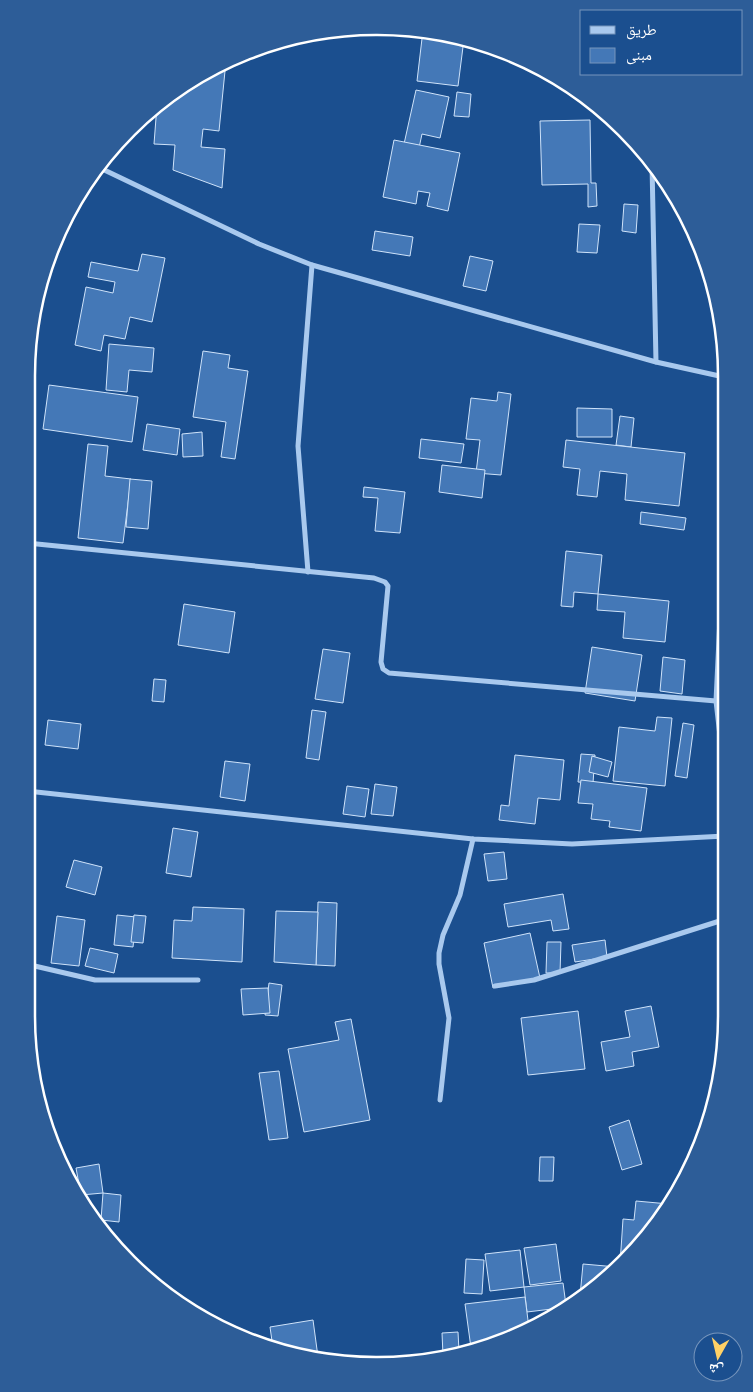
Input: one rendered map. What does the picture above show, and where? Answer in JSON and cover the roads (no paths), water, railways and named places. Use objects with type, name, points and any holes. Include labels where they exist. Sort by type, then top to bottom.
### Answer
[{"type":"street","points":[[105,170],[259,244],[312,265],[656,362],[718,376]]},
{"type":"street","points":[[653,178],[656,362]]},
{"type":"street","points":[[308,572],[298,446],[312,265]]},
{"type":"street","points":[[35,544],[374,578],[385,582],[388,594],[381,662],[383,669],[389,673],[716,701]]},
{"type":"street","points":[[718,660],[716,701],[718,719]]},
{"type":"street","points":[[35,792],[473,839],[572,844],[718,836]]},
{"type":"street","points":[[440,1100],[449,1018],[438,964],[439,953],[443,935],[460,895],[473,839]]},
{"type":"street","points":[[495,986],[534,980],[718,922]]},
{"type":"street","points":[[35,966],[95,980],[198,980]]}]
